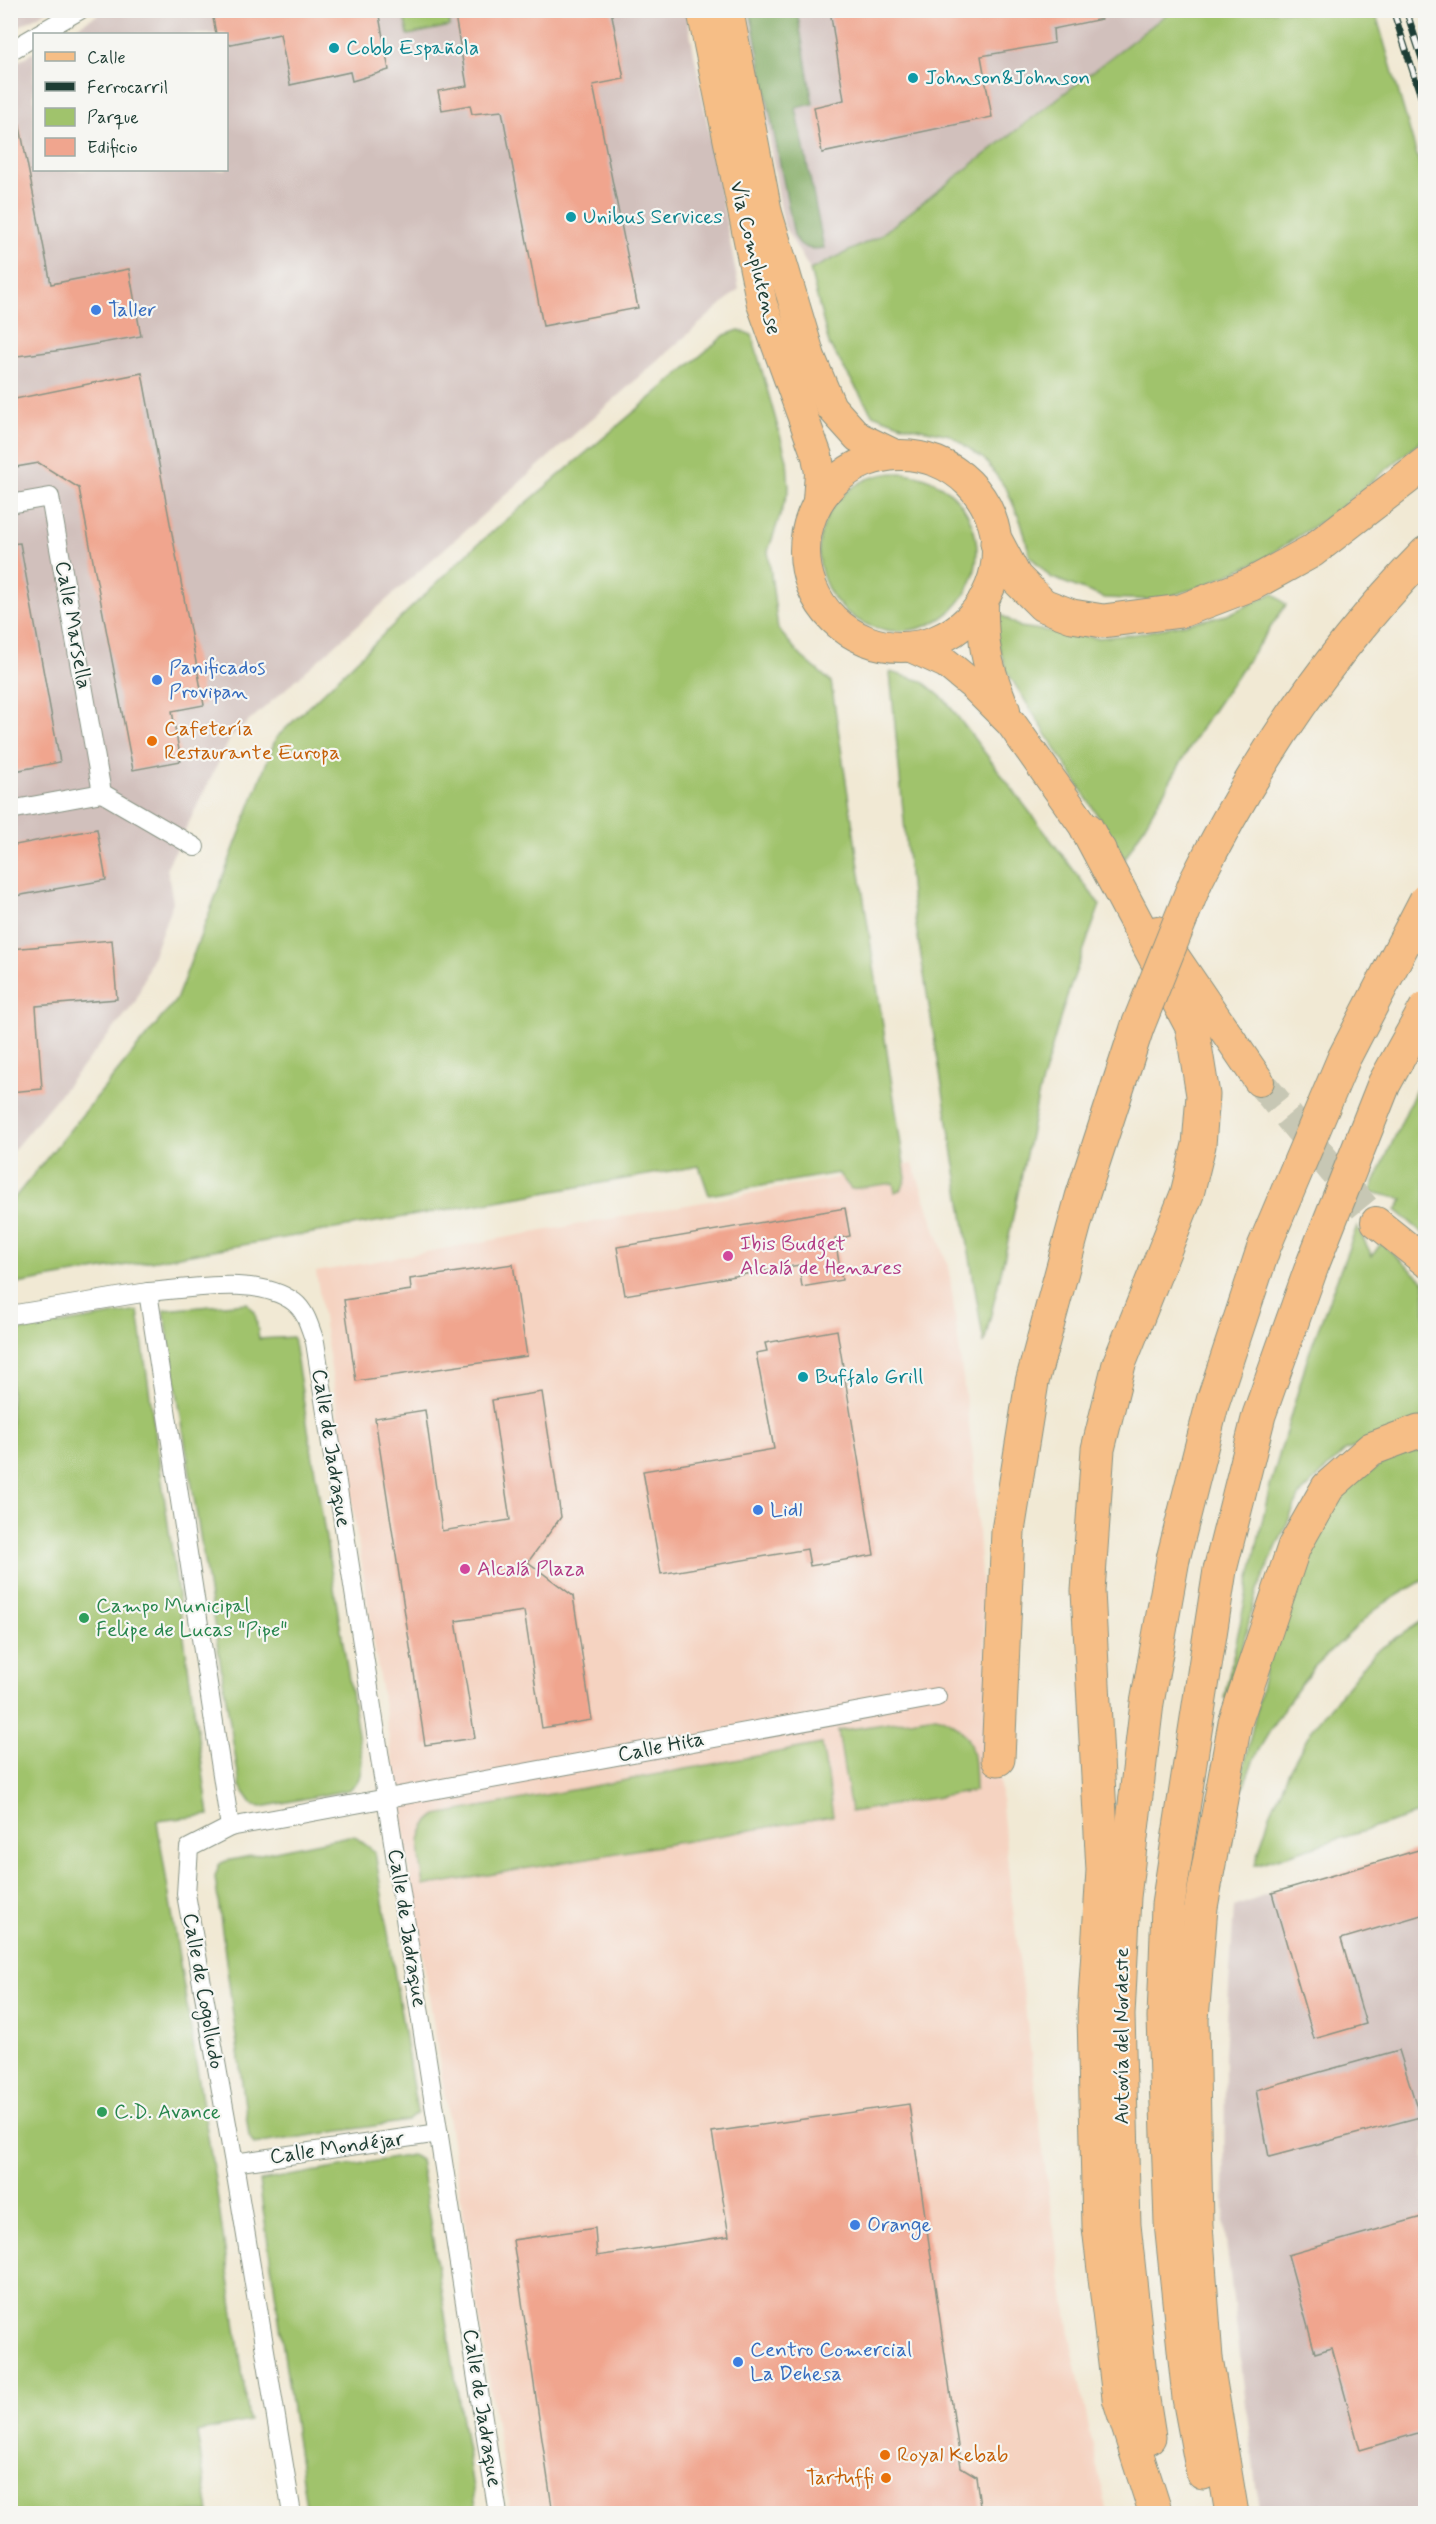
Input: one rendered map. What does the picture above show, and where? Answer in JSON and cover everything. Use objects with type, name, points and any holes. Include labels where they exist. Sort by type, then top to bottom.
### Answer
[{"type":"highway","points":[[997,543],[1015,577],[1044,605],[1072,616],[1103,621],[1181,611],[1252,584],[1312,551],[1425,463]]},
{"type":"highway","points":[[998,1759],[1008,1531],[1032,1382],[1082,1197],[1137,1028],[1196,882],[1221,831],[1295,708],[1389,591],[1425,553]]},
{"type":"highway","points":[[1087,829],[1192,1027],[1203,1095],[1199,1145],[1187,1194],[1119,1364],[1098,1449],[1088,1591],[1103,1870],[1094,2015],[1099,2227],[1119,2398],[1156,2514]]},
{"type":"highway","name":"Autovía del Nordeste","points":[[1161,2514],[1142,2393],[1124,2225],[1118,2015],[1124,1897],[1147,1704],[1173,1559],[1213,1401],[1264,1247],[1344,1058],[1425,900]]},
{"type":"highway","name":"Autovía del Nordeste","points":[[1211,2514],[1189,2398],[1171,2223],[1164,2018],[1168,1905],[1220,1570],[1259,1415],[1312,1266],[1384,1084],[1425,1008]]},
{"type":"highway","points":[[1232,2514],[1206,2358],[1196,2225],[1192,2019],[1201,1907],[1235,1723],[1294,1547],[1328,1487],[1371,1449],[1419,1431],[1425,1432]]},
{"type":"main road","name":"Vía Complutense","points":[[702,10],[762,304],[817,456],[820,473],[818,500]]},
{"type":"main road","name":"Vía Complutense","points":[[728,10],[766,213],[810,357],[831,407],[858,436],[893,454]]},
{"type":"main road","points":[[893,454],[924,456],[952,468],[975,488],[990,514],[997,543],[995,573],[983,600],[970,618],[953,632],[933,642],[911,647],[888,646],[866,641],[845,630],[817,599],[809,580],[805,560],[805,539],[809,519],[818,500],[838,477],[864,461],[893,454]]},
{"type":"main road","points":[[983,600],[982,634],[988,669],[1011,723]]},
{"type":"main road","points":[[911,647],[946,663],[974,686],[1011,723],[1087,829],[1259,1081]]},
{"type":"main road","points":[[1376,1222],[1425,1263]]},
{"type":"street","points":[[41,33],[80,10]]},
{"type":"street","points":[[10,51],[33,38]]},
{"type":"street","name":"Calle Marsella","points":[[10,504],[50,497],[102,793]]},
{"type":"street","points":[[10,810],[102,793],[195,847]]},
{"type":"street","name":"Calle de Jadraque","points":[[10,1315],[148,1292],[231,1286],[253,1287],[278,1293],[295,1302],[308,1319],[315,1342],[498,2514]]},
{"type":"street","points":[[148,1292],[230,1827]]},
{"type":"street","name":"Calle Hita","points":[[386,1799],[937,1697]]},
{"type":"street","name":"Calle de Cogolludo","points":[[292,2514],[234,2163],[186,1894],[189,1848],[230,1827],[386,1799]]},
{"type":"street","name":"Calle Mondéjar","points":[[234,2163],[439,2133]]},
{"type":"shaded area","points":[[11,10],[47,10],[47,11],[11,31]]},
{"type":"shaded area","points":[[106,10],[686,11],[739,289],[231,737],[167,867],[173,902],[135,1003],[11,1153],[11,66],[33,53],[33,171],[228,171],[228,33],[66,33]]},
{"type":"shaded area","points":[[748,11],[1171,11],[877,237],[810,270],[784,226]]},
{"type":"shaded area","points":[[913,1164],[949,1269],[973,1457],[985,1635],[1010,1886],[1048,2191],[1072,2347],[1107,2513],[510,2513],[316,1272]]},
{"type":"shaded area","points":[[1425,1848],[1425,2513],[1261,2513],[1224,2225],[1225,2053],[1234,1907],[1272,1893]]},
{"type":"green space","points":[[403,11],[448,11],[450,26],[408,35]]},
{"type":"green space","points":[[750,11],[797,11],[813,104],[796,108],[824,248],[806,248],[796,240],[794,235]]},
{"type":"green space","points":[[1171,11],[1375,11],[1425,183],[1425,438],[1331,515],[1265,558],[1203,586],[1157,600],[1105,598],[1050,577],[1030,556],[1022,525],[1007,490],[985,460],[950,435],[902,425],[872,414],[829,344],[810,270],[878,237]]},
{"type":"green space","points":[[739,330],[752,335],[787,460],[789,489],[768,551],[778,629],[801,656],[831,682],[906,1178],[902,1189],[895,1192],[893,1183],[851,1189],[838,1173],[709,1195],[699,1166],[11,1285],[11,1202],[176,1000],[276,738],[471,550],[725,335]]},
{"type":"green space","points":[[898,473],[928,479],[942,486],[954,496],[964,508],[971,522],[977,552],[971,582],[964,596],[954,608],[942,618],[928,625],[898,631],[868,625],[854,618],[842,608],[832,596],[825,582],[819,552],[825,522],[832,508],[842,496],[854,486],[868,479]]},
{"type":"green space","points":[[1273,593],[1286,605],[1201,728],[1125,859],[1007,672],[994,630],[1000,614],[1020,627],[1097,638],[1136,634],[1227,615]]},
{"type":"green space","points":[[890,672],[922,681],[945,700],[1100,905],[1065,1002],[1039,1092],[984,1344],[911,895]]},
{"type":"green space","points":[[1425,1070],[1425,1235],[1396,1210],[1403,1199],[1370,1192]]},
{"type":"green space","points":[[1357,1226],[1372,1256],[1381,1243],[1425,1282],[1425,1418],[1345,1451],[1300,1495],[1257,1590],[1229,1700],[1224,1698],[1269,1490],[1308,1356]]},
{"type":"green space","points":[[247,1303],[255,1312],[259,1339],[293,1337],[362,1759],[358,1780],[348,1790],[262,1807],[254,1806],[240,1786],[164,1310]]},
{"type":"green space","points":[[138,1311],[209,1815],[157,1821],[216,2186],[249,2421],[197,2432],[209,2513],[11,2513],[11,1332]]},
{"type":"green space","points":[[1425,1450],[1425,1579],[1378,1607],[1315,1666],[1283,1709],[1255,1756],[1235,1808],[1266,1666],[1323,1515],[1352,1484],[1394,1456]]},
{"type":"green space","points":[[1425,1619],[1425,1812],[1255,1865],[1269,1817],[1290,1769],[1313,1728],[1375,1652]]},
{"type":"green space","points":[[936,1716],[949,1721],[966,1736],[973,1755],[975,1791],[851,1812],[838,1731]]},
{"type":"green space","points":[[822,1744],[833,1816],[424,1886],[420,1857],[421,1838],[429,1822],[437,1815]]},
{"type":"green space","points":[[354,1836],[375,1852],[417,2113],[407,2121],[254,2144],[249,2136],[215,1877],[219,1864]]},
{"type":"green space","points":[[412,2155],[420,2160],[477,2513],[307,2513],[259,2181]]},
{"type":"building","name":"Cobb Española","points":[[231,10],[378,10],[389,70],[352,81],[350,72],[290,85],[280,34],[228,45],[228,33],[216,33],[213,18],[232,14]]},
{"type":"building","points":[[454,10],[611,10],[624,79],[593,85],[638,308],[543,326],[502,111],[472,114],[470,105],[442,110],[438,91],[467,86]]},
{"type":"building","name":"Johnson&Johnson","points":[[830,10],[1101,10],[1102,19],[1053,29],[1054,43],[981,56],[992,117],[822,153],[814,107],[844,100]]},
{"type":"building","points":[[19,122],[51,284],[129,269],[141,336],[10,357],[10,123]]},
{"type":"building","points":[[142,373],[204,705],[172,711],[181,761],[133,770],[79,488],[39,463],[10,468],[10,400]]},
{"type":"building","points":[[20,543],[60,762],[10,772],[10,544]]},
{"type":"building","points":[[97,829],[106,880],[10,897],[10,846]]},
{"type":"building","points":[[112,940],[117,999],[36,1006],[42,1089],[10,1092],[10,949]]},
{"type":"building","name":"Ibis Budget Alcalá de Henares","points":[[845,1208],[850,1236],[835,1239],[842,1280],[802,1287],[799,1265],[625,1295],[617,1247]]},
{"type":"building","points":[[513,1264],[527,1356],[356,1381],[344,1300],[411,1290],[410,1279]]},
{"type":"building","name":"Lidl","points":[[837,1330],[874,1555],[810,1566],[807,1549],[661,1574],[643,1471],[774,1449],[756,1353],[767,1351],[765,1343]]},
{"type":"building","name":"Alcalá Plaza","points":[[542,1392],[561,1517],[528,1562],[573,1596],[592,1720],[542,1728],[524,1611],[456,1621],[475,1738],[425,1745],[375,1418],[425,1410],[442,1531],[510,1520],[492,1400]]},
{"type":"building","points":[[1425,1848],[1425,1914],[1341,1939],[1366,2024],[1314,2039],[1272,1893]]},
{"type":"building","points":[[1399,2050],[1420,2117],[1269,2157],[1256,2090]]},
{"type":"building","name":"Centro Comercial La Dehesa","points":[[909,2104],[961,2467],[976,2476],[981,2514],[553,2514],[513,2240],[595,2228],[597,2256],[729,2236],[712,2132]]},
{"type":"building","points":[[1425,2216],[1425,2431],[1360,2450],[1332,2348],[1315,2353],[1288,2255]]},
{"type":"tunnel","points":[[1259,1081],[1376,1222]]},
{"type":"railway","points":[[1393,10],[1426,112]]},
{"type":"railway","points":[[1406,10],[1426,71]]},
{"type":"place","name":"Cobb Española","points":[[334,48]]},
{"type":"place","name":"Johnson&Johnson","points":[[913,78]]},
{"type":"place","name":"Unibus Services","points":[[571,217]]},
{"type":"place","name":"Taller","points":[[96,310]]},
{"type":"place","name":"Panificados Provipan","points":[[157,680]]},
{"type":"place","name":"Cafetería Restaurante Europa","points":[[152,741]]},
{"type":"place","name":"Ibis Budget Alcalá de Henares","points":[[728,1256]]},
{"type":"place","name":"Buffalo Grill","points":[[803,1377]]},
{"type":"place","name":"Lidl","points":[[758,1510]]},
{"type":"place","name":"Alcalá Plaza","points":[[465,1569]]},
{"type":"place","name":"Campo Municipal Felipe de Lucas \"Pipe\"","points":[[84,1618]]},
{"type":"place","name":"C.D. Avance","points":[[102,2112]]},
{"type":"place","name":"Orange","points":[[855,2225]]},
{"type":"place","name":"Centro Comercial La Dehesa","points":[[738,2362]]},
{"type":"place","name":"Royal Kebab","points":[[885,2455]]},
{"type":"place","name":"Tartuffi","points":[[886,2478]]}]
